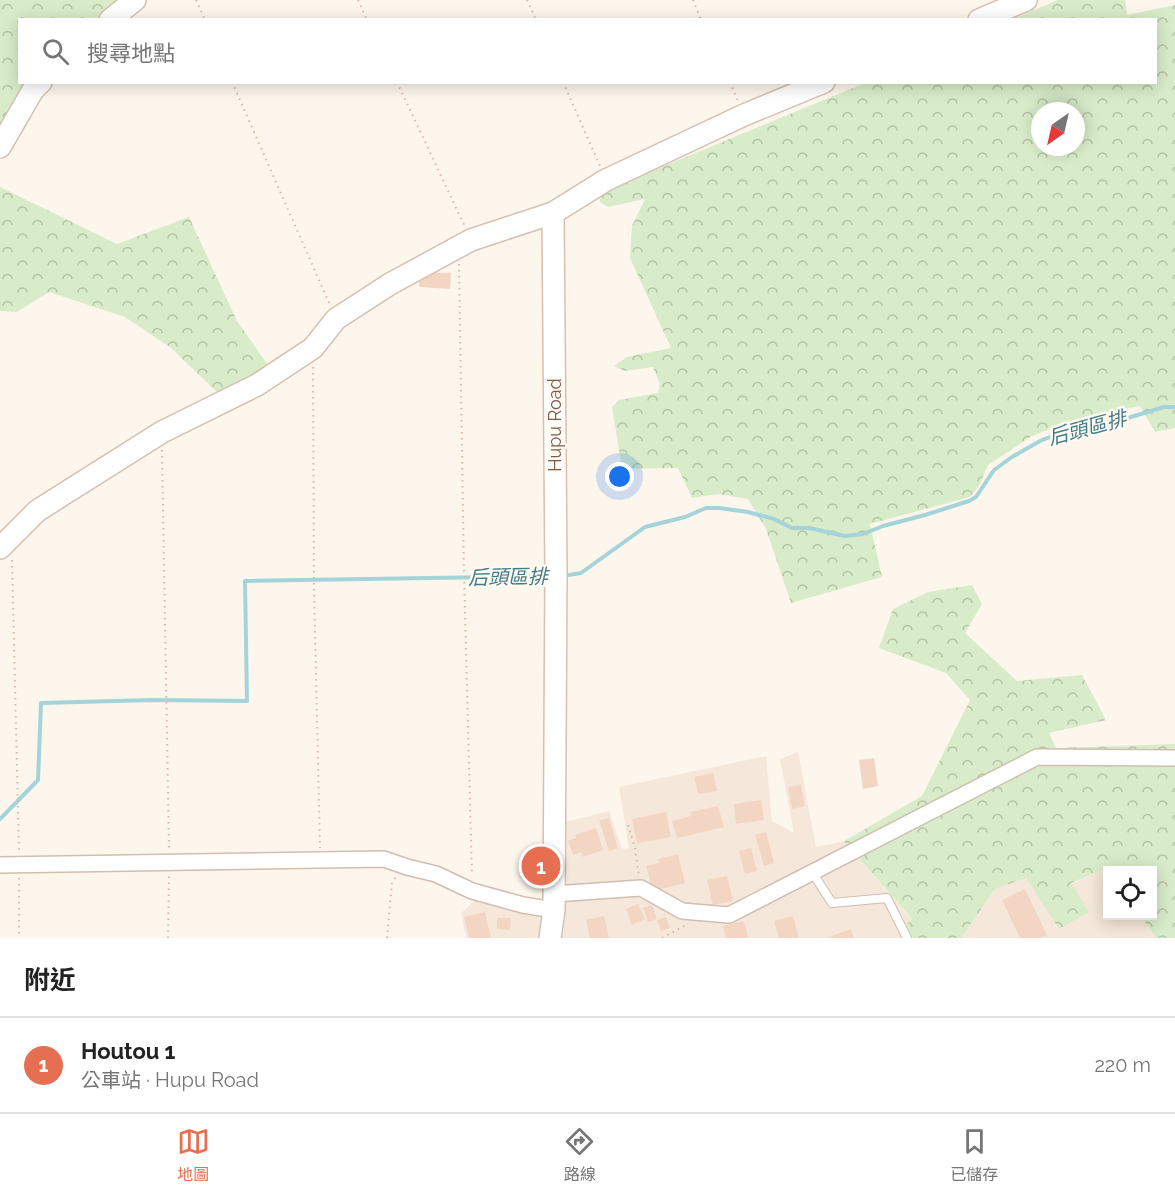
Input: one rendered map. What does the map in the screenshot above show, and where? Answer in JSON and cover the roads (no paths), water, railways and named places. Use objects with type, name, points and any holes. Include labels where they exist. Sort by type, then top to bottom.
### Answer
[{"type":"main road","points":[[112,18],[135,0]]},
{"type":"main road","points":[[984,18],[1026,0]]},
{"type":"main road","points":[[0,147],[33,90],[39,84]]},
{"type":"main road","points":[[5,542],[38,511],[162,432],[257,385],[313,348],[336,319],[390,284],[465,244],[553,213],[606,180],[744,115],[819,84]]},
{"type":"main road","name":"Hupu Road","points":[[550,938],[554,902],[556,579],[553,213]]},
{"type":"street","points":[[0,865],[384,859],[436,874],[472,891],[523,905],[641,888],[682,911],[729,915],[1037,757],[1175,758]]},
{"type":"lane","points":[[812,872],[832,903],[887,897],[907,938]]},
{"type":"waterway","name":"后頭區排","points":[[563,576],[581,573],[645,527],[685,517],[706,508],[748,512],[774,519],[792,528],[809,528],[845,536],[863,534],[969,501],[976,497],[994,470],[1040,441],[1072,428],[1121,420],[1164,407],[1175,407]]},
{"type":"waterway","name":"后頭區排","points":[[0,819],[38,780],[41,703],[152,700],[247,701],[245,581],[550,576]]},
{"type":"place","name":"Houtou 1","points":[[541,866]]}]
